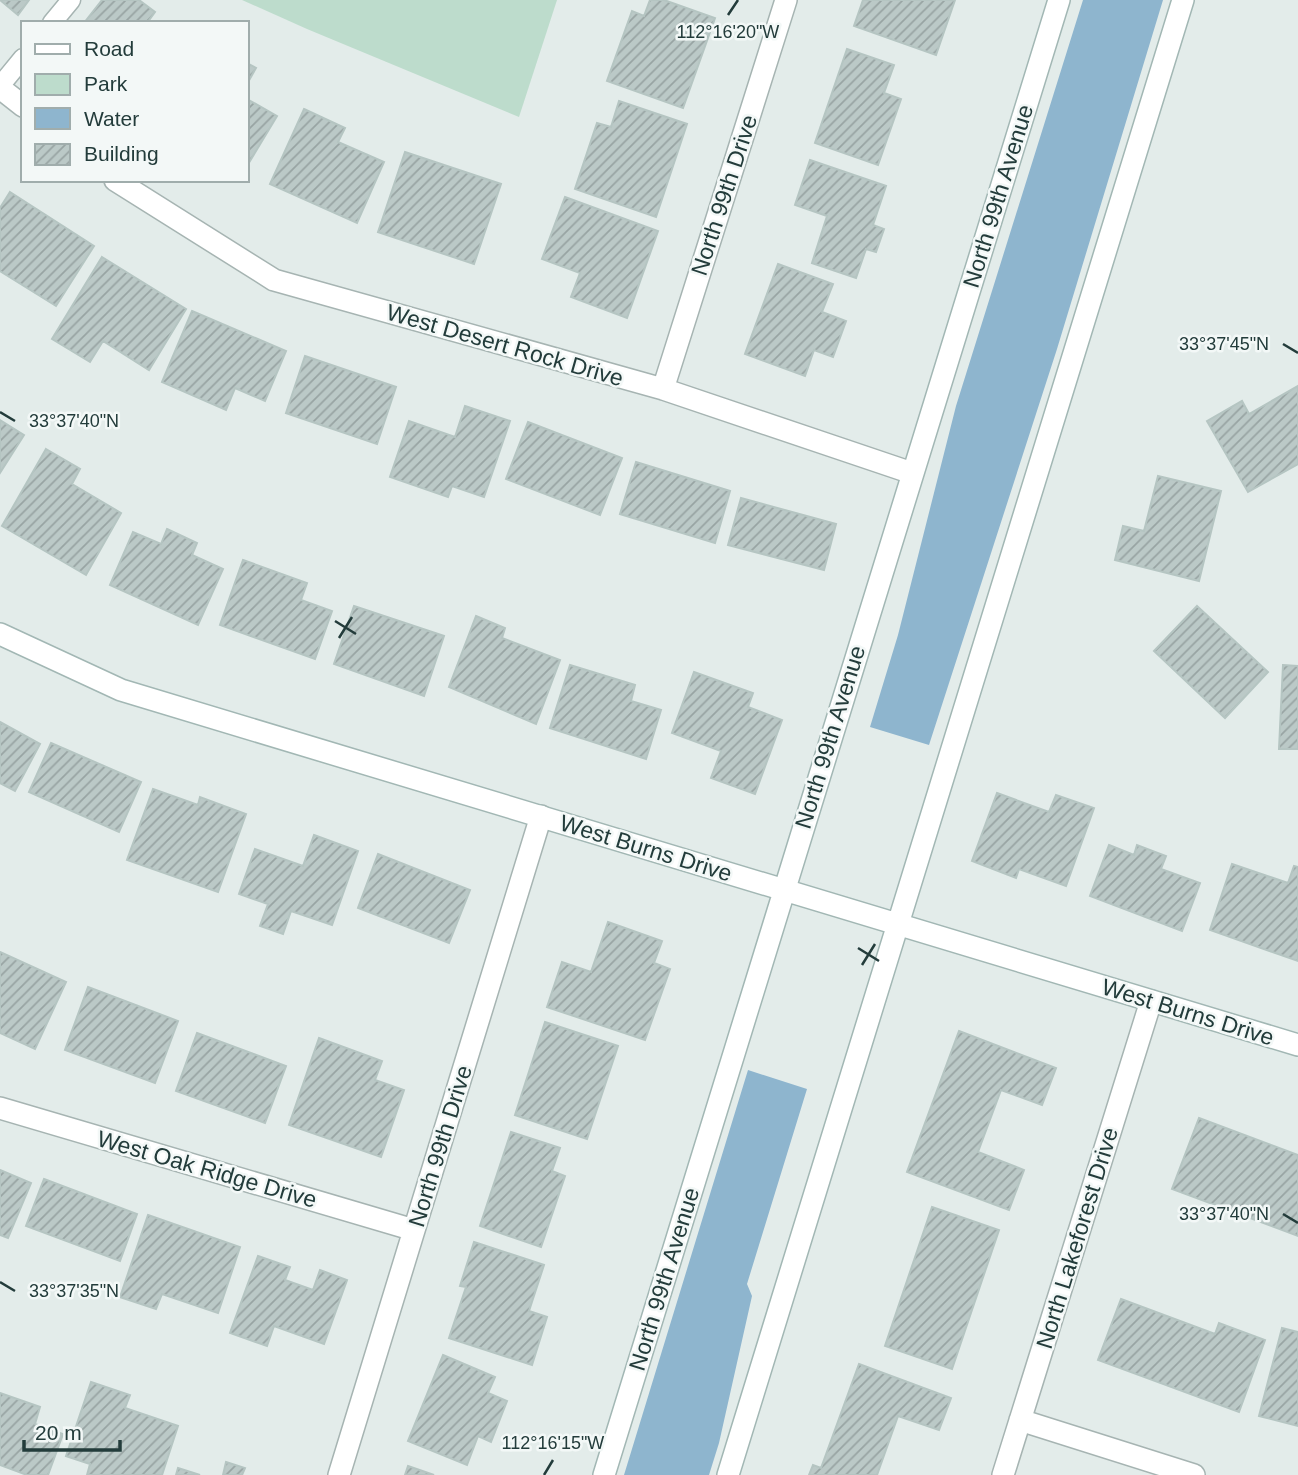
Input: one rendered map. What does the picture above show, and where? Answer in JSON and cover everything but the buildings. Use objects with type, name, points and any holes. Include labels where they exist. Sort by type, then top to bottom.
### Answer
[{"type":"street","name":"North 99th Drive","points":[[663,389],[786,0]]},
{"type":"street","name":"North 99th Avenue","points":[[604,1475],[1059,0]]},
{"type":"street","points":[[728,1475],[1183,0]]},
{"type":"street","points":[[0,87],[21,104]]},
{"type":"street","name":"West Desert Rock Drive","points":[[118,182],[274,280],[663,389],[912,473]]},
{"type":"street","name":"West Burns Drive","points":[[0,634],[121,690],[1298,1045]]},
{"type":"street","name":"North 99th Drive","points":[[339,1475],[541,817]]},
{"type":"street","name":"North Lakeforest Drive","points":[[1003,1475],[1151,1001]]},
{"type":"street","name":"West Oak Ridge Drive","points":[[0,1108],[414,1230]]},
{"type":"street","points":[[1020,1420],[1194,1475]]},
{"type":"lane","points":[[54,21],[71,0]]},
{"type":"lane","points":[[0,87],[21,61]]},
{"type":"green space","points":[[242,0],[557,0],[519,117]]},
{"type":"water","points":[[1083,0],[1163,0],[1057,349],[929,745],[870,727],[898,635],[956,406]]},
{"type":"water","points":[[748,1070],[807,1089],[747,1284],[752,1296],[719,1443],[709,1475],[624,1475]]}]
